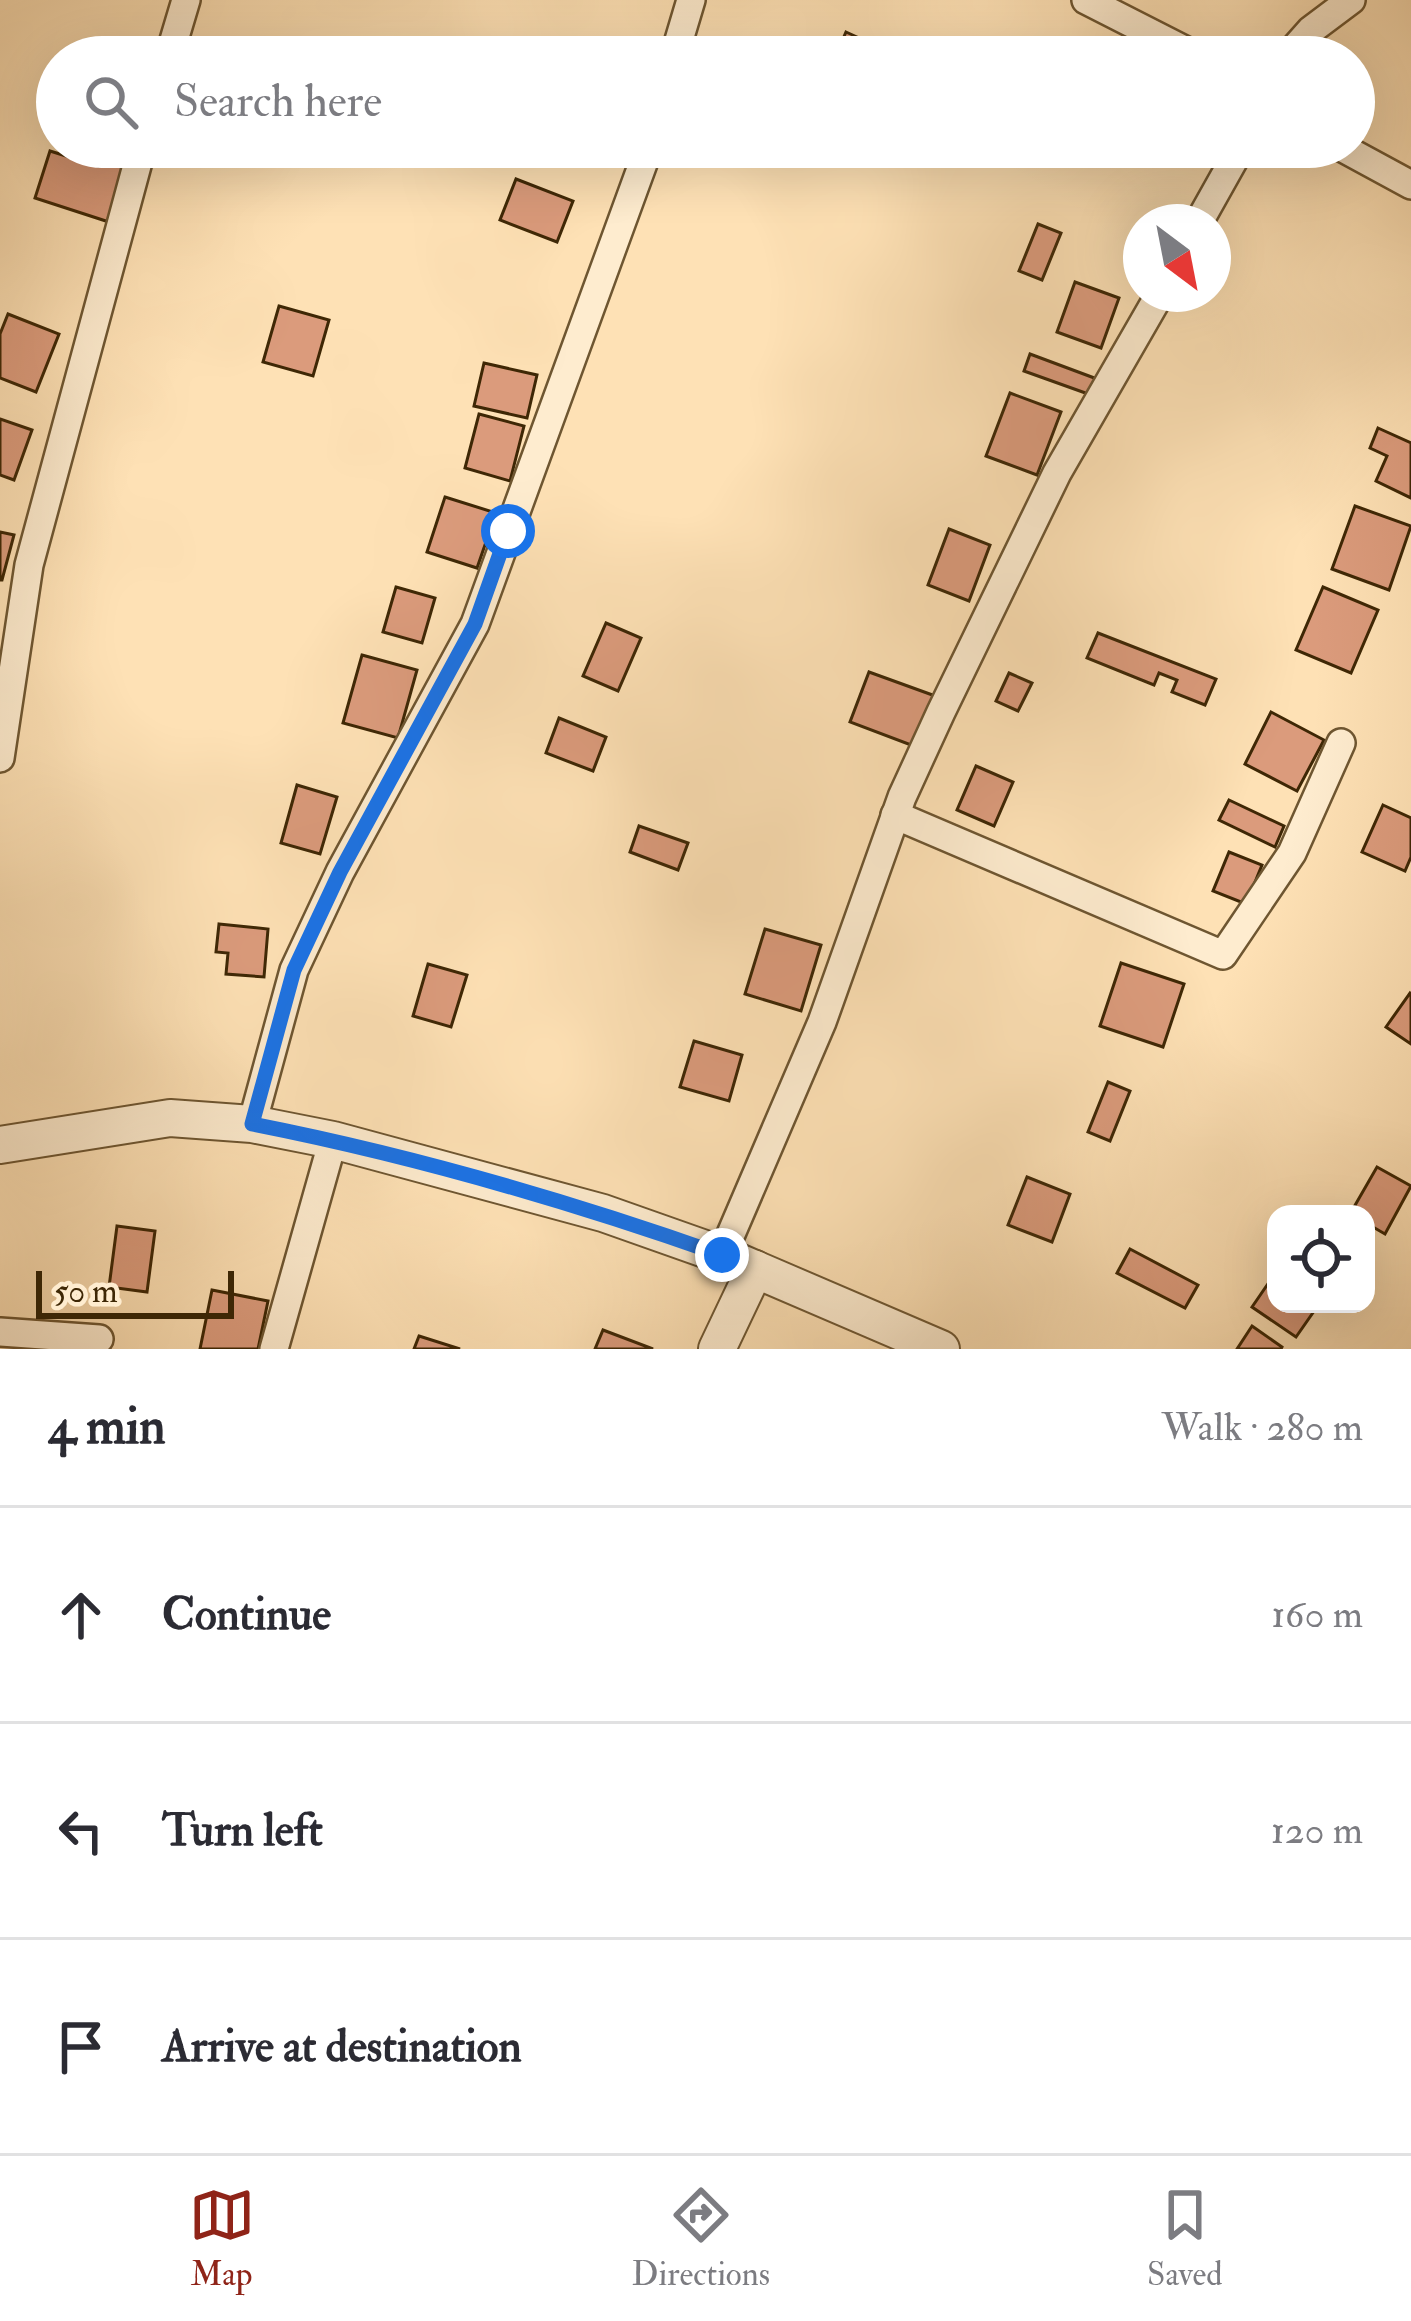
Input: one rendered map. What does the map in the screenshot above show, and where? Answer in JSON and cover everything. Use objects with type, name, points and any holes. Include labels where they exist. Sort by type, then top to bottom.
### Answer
[{"type":"street","points":[[175,36],[186,0]]},
{"type":"street","points":[[680,36],[691,0]]},
{"type":"street","points":[[1086,0],[1157,36]]},
{"type":"street","points":[[1305,36],[1351,0]]},
{"type":"street","points":[[1375,165],[1411,185]]},
{"type":"street","points":[[0,758],[29,565],[136,168]]},
{"type":"street","points":[[252,1124],[294,970],[340,872],[475,624],[641,168]]},
{"type":"street","points":[[1209,204],[1229,168]]},
{"type":"street","points":[[717,1349],[739,1262],[896,815],[1057,473],[1150,312]]},
{"type":"street","points":[[896,815],[1223,955],[1292,854],[1341,743]]},
{"type":"street","points":[[0,1145],[170,1118],[252,1124],[333,1140],[603,1213],[739,1262],[941,1349]]},
{"type":"street","points":[[274,1349],[333,1140]]},
{"type":"street","points":[[0,1332],[99,1339]]},
{"type":"building","points":[[45,168],[126,168],[109,222],[35,198]]},
{"type":"building","points":[[516,179],[573,201],[557,242],[500,220]]},
{"type":"building","points":[[1038,224],[1061,233],[1042,280],[1019,271]]},
{"type":"building","points":[[1075,282],[1119,298],[1101,348],[1057,332]]},
{"type":"building","points":[[279,306],[329,320],[313,376],[263,362]]},
{"type":"building","points":[[8,314],[59,334],[36,392],[0,378],[0,334]]},
{"type":"building","points":[[1030,354],[1097,379],[1091,395],[1024,371]]},
{"type":"building","points":[[484,363],[537,375],[527,418],[474,406]]},
{"type":"building","points":[[1010,393],[1061,412],[1037,475],[986,456]]},
{"type":"building","points":[[479,414],[524,426],[510,481],[465,468]]},
{"type":"building","points":[[0,419],[32,430],[14,480],[0,475]]},
{"type":"building","points":[[1378,428],[1411,443],[1411,498],[1376,481],[1387,456],[1370,448]]},
{"type":"building","points":[[445,497],[496,513],[477,568],[427,552]]},
{"type":"building","points":[[1355,506],[1411,526],[1389,590],[1332,569]]},
{"type":"building","points":[[949,529],[990,545],[969,601],[928,585]]},
{"type":"building","points":[[0,532],[14,535],[2,580],[0,580]]},
{"type":"building","points":[[396,587],[435,598],[422,643],[383,632]]},
{"type":"building","points":[[1323,587],[1378,610],[1351,673],[1296,650]]},
{"type":"building","points":[[606,623],[641,638],[618,691],[583,676]]},
{"type":"building","points":[[1098,633],[1216,679],[1205,705],[1172,692],[1177,680],[1159,673],[1154,685],[1087,658]]},
{"type":"building","points":[[362,655],[417,670],[398,738],[343,723]]},
{"type":"building","points":[[869,672],[938,697],[919,748],[850,722]]},
{"type":"building","points":[[1009,673],[1032,683],[1018,711],[996,701]]},
{"type":"building","points":[[1271,712],[1324,740],[1297,791],[1245,764]]},
{"type":"building","points":[[559,718],[606,737],[593,771],[546,753]]},
{"type":"building","points":[[976,766],[1013,782],[994,826],[957,810]]},
{"type":"building","points":[[297,785],[337,797],[320,854],[281,843]]},
{"type":"building","points":[[1229,800],[1284,826],[1275,847],[1219,820]]},
{"type":"building","points":[[1383,805],[1411,818],[1411,857],[1405,871],[1362,852]]},
{"type":"building","points":[[639,826],[688,843],[678,870],[630,852]]},
{"type":"building","points":[[1229,852],[1262,865],[1246,904],[1213,891]]},
{"type":"building","points":[[219,924],[268,929],[264,977],[226,974],[228,953],[216,952]]},
{"type":"building","points":[[765,929],[821,945],[801,1011],[745,994]]},
{"type":"building","points":[[1121,963],[1184,984],[1163,1047],[1100,1026]]},
{"type":"building","points":[[428,964],[467,975],[451,1027],[413,1016]]},
{"type":"building","points":[[1411,994],[1411,1044],[1386,1027]]},
{"type":"building","points":[[694,1041],[742,1055],[729,1101],[680,1087]]},
{"type":"building","points":[[1108,1082],[1130,1091],[1110,1141],[1088,1132]]},
{"type":"building","points":[[1377,1167],[1411,1186],[1385,1234],[1375,1228],[1375,1205],[1355,1205]]},
{"type":"building","points":[[1027,1177],[1070,1194],[1052,1242],[1008,1225]]},
{"type":"building","points":[[117,1226],[155,1231],[147,1292],[109,1287]]},
{"type":"building","points":[[1130,1249],[1198,1285],[1185,1308],[1117,1273]]},
{"type":"building","points":[[1267,1285],[1267,1313],[1313,1313],[1296,1337],[1252,1307]]},
{"type":"building","points":[[212,1290],[268,1301],[258,1349],[200,1349]]},
{"type":"building","points":[[1252,1326],[1282,1347],[1281,1349],[1237,1349]]},
{"type":"building","points":[[603,1330],[653,1349],[595,1349]]},
{"type":"building","points":[[419,1336],[460,1349],[414,1349]]},
{"type":"route","points":[[508,531],[475,624],[340,872],[294,970],[252,1124],[333,1140],[603,1213],[722,1255]]}]
